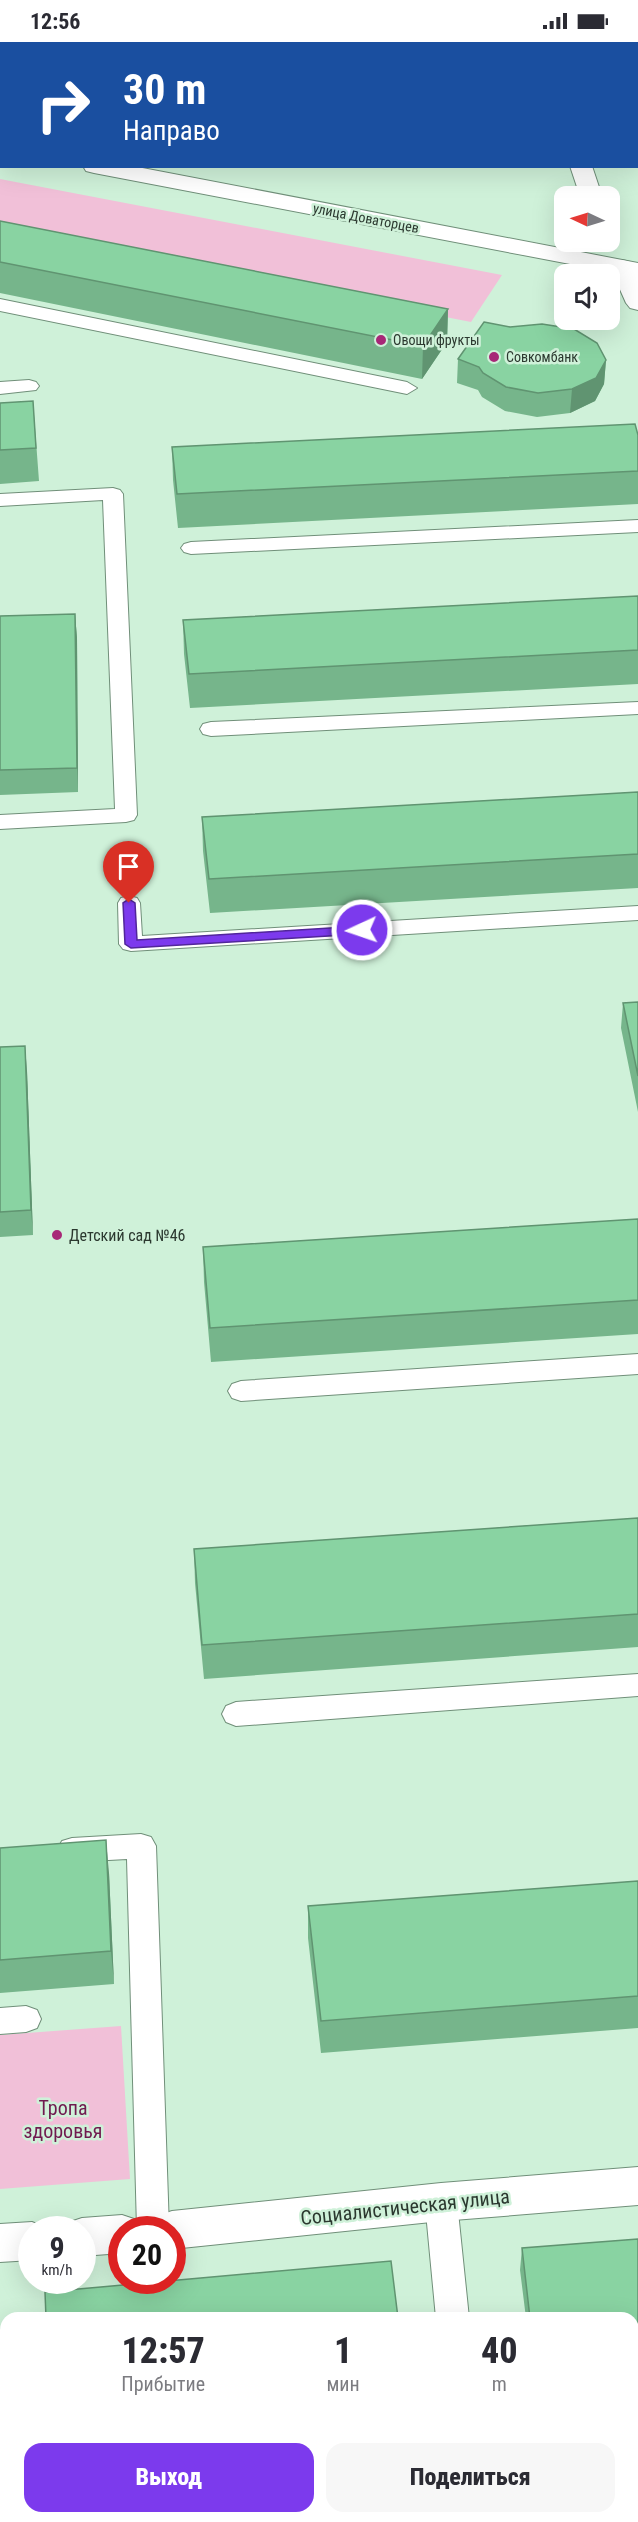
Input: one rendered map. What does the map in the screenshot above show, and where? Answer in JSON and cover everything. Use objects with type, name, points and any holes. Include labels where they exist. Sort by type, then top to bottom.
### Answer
[{"type":"main road","name":"улица Доваторцев","points":[[104,168],[630,269]]},
{"type":"main road","points":[[582,168],[588,186]]},
{"type":"main road","points":[[618,252],[630,269],[638,303]]},
{"type":"main road","name":"Социалистическая улица","points":[[186,2229],[441,2202],[638,2186]]},
{"type":"main road","points":[[0,2243],[18,2242]]},
{"type":"lane","points":[[0,305],[406,388]]},
{"type":"lane","points":[[0,388],[29,386]]},
{"type":"lane","points":[[0,500],[113,494],[126,815],[0,822]]},
{"type":"lane","points":[[191,548],[638,526]]},
{"type":"lane","points":[[211,729],[638,708]]},
{"type":"lane","points":[[129,903],[131,944],[638,914]]},
{"type":"lane","points":[[241,1391],[638,1364]]},
{"type":"lane","points":[[237,1714],[638,1685]]},
{"type":"lane","points":[[45,1852],[141,1846],[153,2216]]},
{"type":"lane","points":[[441,2202],[452,2312]]},
{"type":"green space","points":[[0,179],[502,275],[471,322],[0,230]]},
{"type":"green space","name":"Тропа здоровья","points":[[121,2026],[130,2179],[0,2189],[0,2035]]},
{"type":"building","points":[[0,221],[448,309],[423,346],[0,262]]},
{"type":"building","points":[[484,322],[510,327],[542,324],[554,326],[554,330],[576,330],[597,343],[606,360],[596,378],[572,389],[538,393],[506,387],[483,373],[479,367],[458,359]]},
{"type":"building","points":[[33,401],[36,448],[0,450],[0,403]]},
{"type":"building","points":[[635,424],[638,435],[638,471],[177,494],[172,447]]},
{"type":"building","points":[[638,596],[638,650],[189,674],[183,620]]},
{"type":"building","points":[[75,614],[77,768],[0,770],[0,616]]},
{"type":"building","points":[[638,792],[638,854],[209,879],[202,817]]},
{"type":"building","points":[[638,1002],[638,1076],[623,1003]]},
{"type":"building","points":[[25,1046],[31,1210],[0,1212],[0,1047]]},
{"type":"building","points":[[638,1219],[638,1300],[210,1328],[203,1247]]},
{"type":"building","points":[[638,1518],[638,1614],[202,1645],[194,1549]]},
{"type":"building","points":[[106,1840],[111,1951],[0,1960],[0,1848]]},
{"type":"building","points":[[638,1881],[638,1996],[321,2021],[308,1906]]},
{"type":"building","points":[[638,2239],[638,2312],[529,2312],[522,2248]]},
{"type":"building","points":[[391,2261],[397,2312],[46,2312],[45,2294],[96,2294],[96,2287],[108,2286],[108,2294],[186,2294],[186,2279]]},
{"type":"place","name":"Овощи фрукты","points":[[381,340]]},
{"type":"place","name":"Совкомбанк","points":[[494,357]]},
{"type":"place","name":"Детский сад №46","points":[[57,1235]]},
{"type":"route","points":[[129,903],[131,944],[362,930]]}]
